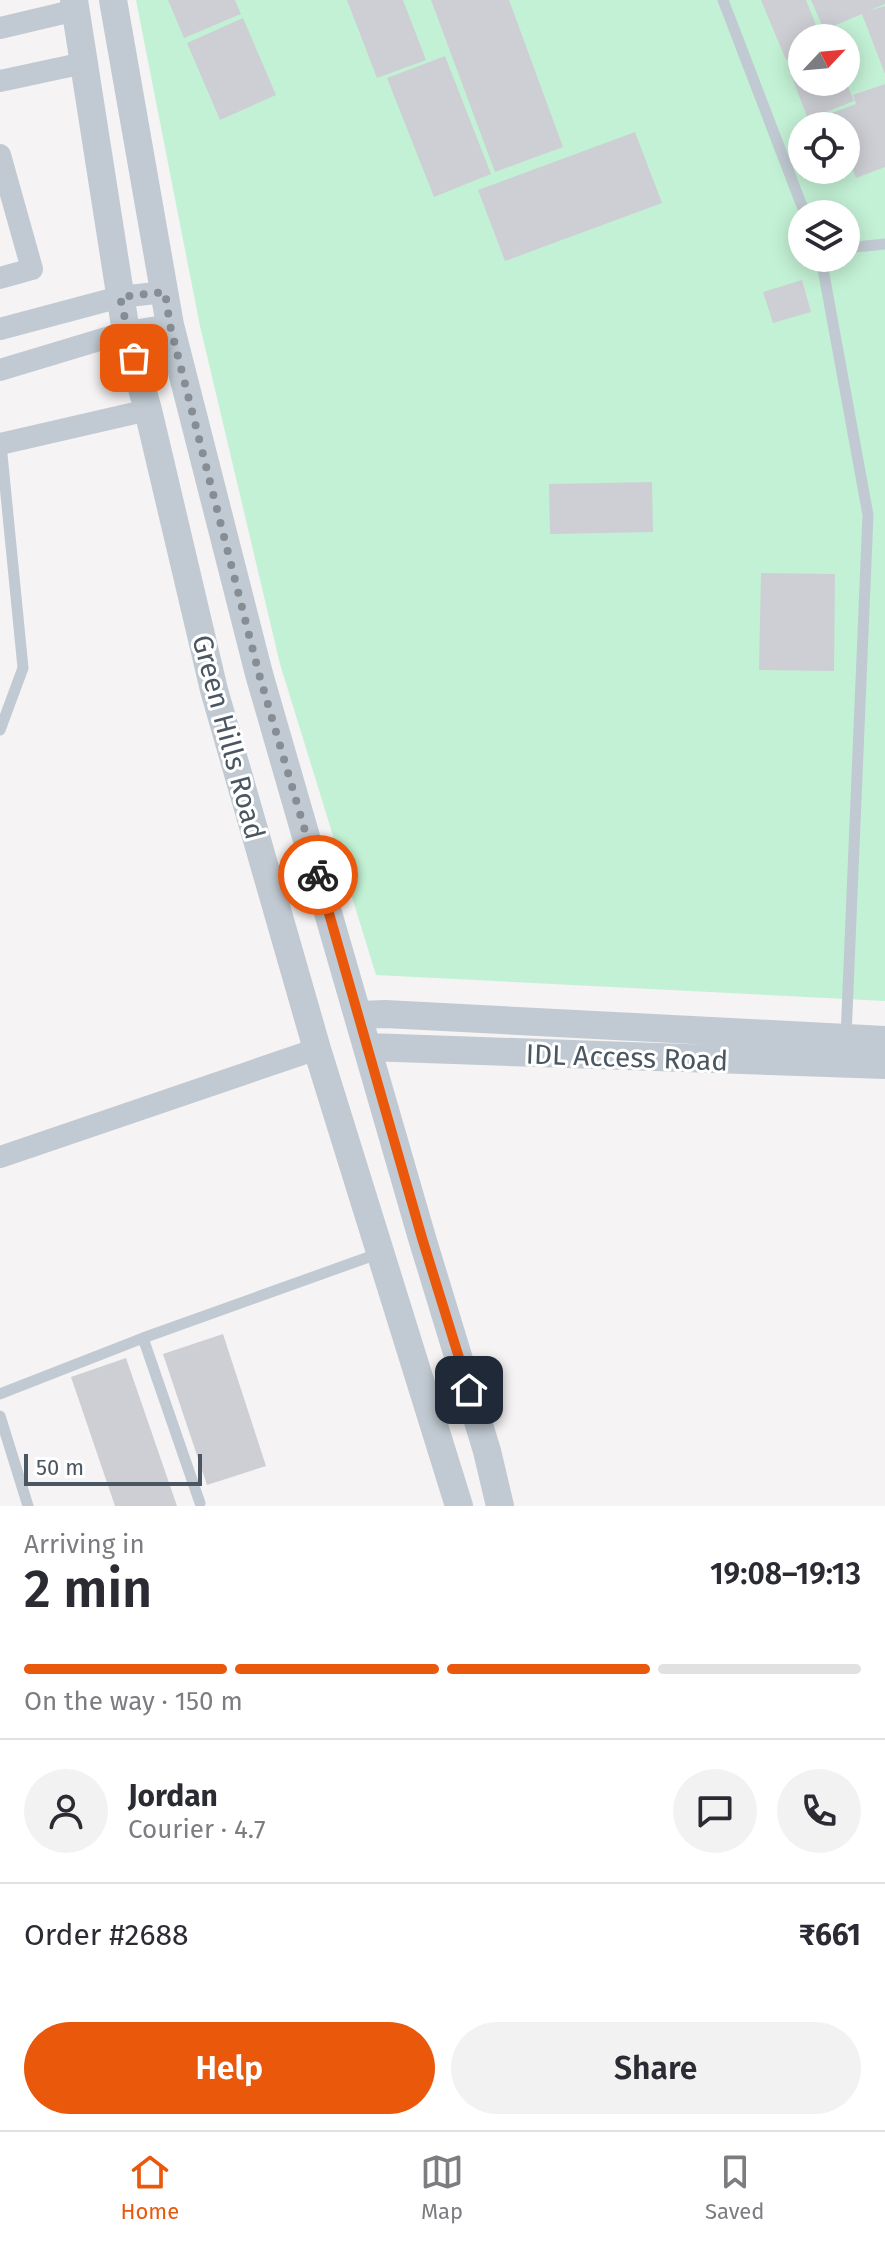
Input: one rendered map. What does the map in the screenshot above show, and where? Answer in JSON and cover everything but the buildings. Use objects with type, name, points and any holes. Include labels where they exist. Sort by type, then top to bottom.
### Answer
[{"type":"street","name":"Green Hills Road","points":[[113,0],[170,325],[259,674],[487,1451],[500,1506]]},
{"type":"street","name":"Green Hills Road","points":[[75,5],[126,332],[148,410],[214,690],[317,1049],[459,1506]]},
{"type":"street","points":[[0,28],[75,5]]},
{"type":"street","points":[[0,81],[84,63]]},
{"type":"street","points":[[0,155],[32,269],[0,278]]},
{"type":"street","points":[[0,329],[120,297],[165,292]]},
{"type":"street","points":[[0,370],[126,332],[170,325]]},
{"type":"street","points":[[0,444],[148,410]]},
{"type":"street","points":[[359,1015],[385,1014],[848,1052],[885,1040]]},
{"type":"street","name":"IDL Access Road","points":[[368,1047],[848,1052],[885,1065]]},
{"type":"street","points":[[0,1157],[317,1049]]},
{"type":"lane","points":[[723,0],[800,200]]},
{"type":"lane","points":[[860,247],[885,244]]},
{"type":"lane","points":[[824,272],[868,515],[848,1052]]},
{"type":"lane","points":[[0,444],[23,668],[0,730]]},
{"type":"lane","points":[[0,1394],[143,1338],[380,1252]]},
{"type":"lane","points":[[143,1338],[200,1503]]},
{"type":"lane","points":[[0,1416],[28,1506]]},
{"type":"green space","points":[[136,0],[885,0],[885,1001],[376,975],[280,664],[200,326]]},
{"type":"way so far","points":[[134,358],[120,297],[165,292],[170,325],[259,674],[318,875]]},
{"type":"route","points":[[318,875],[469,1390]]}]
